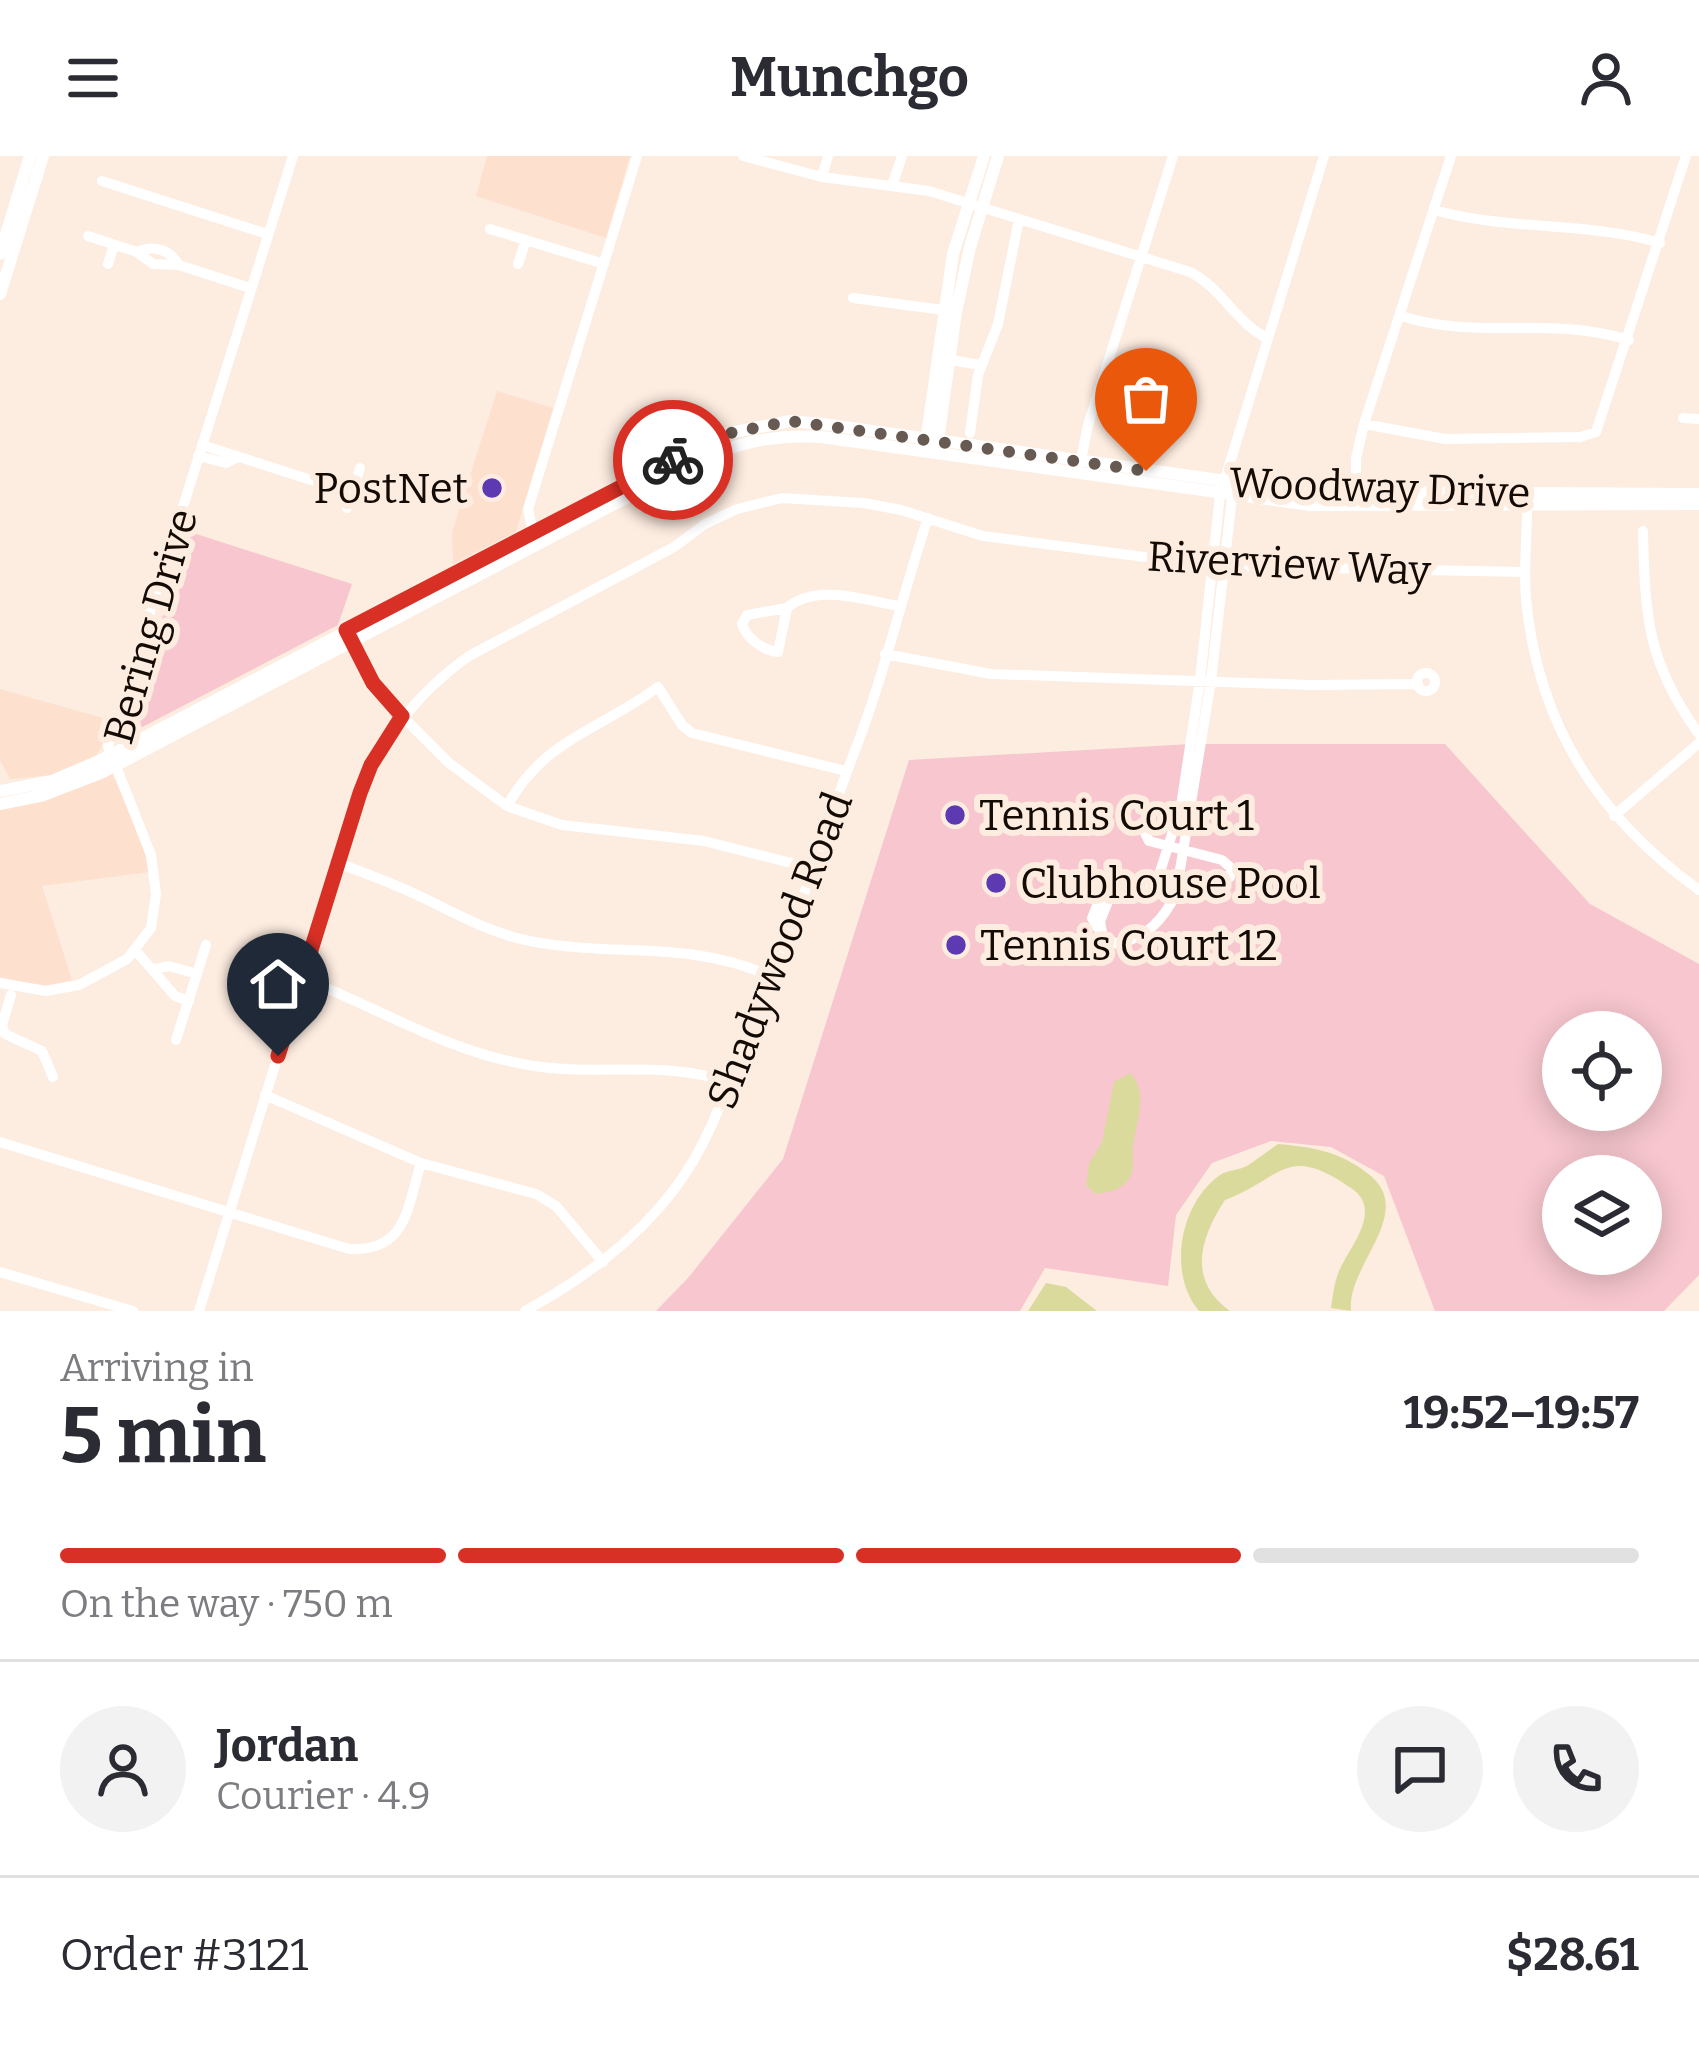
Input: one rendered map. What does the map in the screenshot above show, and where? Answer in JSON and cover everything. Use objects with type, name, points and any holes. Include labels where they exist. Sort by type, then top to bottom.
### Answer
[{"type":"main road","points":[[0,254],[30,156]]},
{"type":"main road","points":[[0,294],[13,211],[43,156]]},
{"type":"main road","points":[[931,443],[949,311],[984,156]]},
{"type":"main road","points":[[976,206],[998,156]]},
{"type":"main road","points":[[931,443],[950,360],[949,311]]},
{"type":"main road","name":"Woodway Drive","points":[[0,804],[10,794],[77,784],[112,761],[632,486],[766,436],[822,430],[931,443],[1226,492],[1699,504]]},
{"type":"main road","name":"Woodway Drive","points":[[1527,499],[1699,494]]},
{"type":"street","name":"Bering Drive","points":[[136,951],[154,916],[155,882],[145,836],[108,746],[292,156]]},
{"type":"street","points":[[535,537],[527,509],[637,156]]},
{"type":"street","points":[[743,156],[822,178],[928,191],[1141,256],[1203,278],[1245,325],[1268,338]]},
{"type":"street","points":[[822,178],[828,156]]},
{"type":"street","points":[[892,187],[902,156]]},
{"type":"street","points":[[1080,468],[1173,156]]},
{"type":"street","points":[[1206,681],[1181,806],[1159,875],[1148,884],[1112,896],[1100,930],[1107,941],[1124,944],[1158,923],[1176,894],[1186,852],[1206,681],[1219,566],[1226,492],[1324,156]]},
{"type":"street","points":[[1356,498],[1356,458],[1364,424],[1451,156]]},
{"type":"street","points":[[1364,424],[1444,439],[1580,437],[1596,432],[1687,156]]},
{"type":"street","points":[[102,181],[267,234]]},
{"type":"street","points":[[1434,210],[1494,223],[1607,230],[1660,243]]},
{"type":"street","points":[[970,433],[981,365],[1001,311],[1019,219]]},
{"type":"street","points":[[490,229],[604,265]]},
{"type":"street","points":[[88,236],[137,252],[153,264],[179,266],[250,288]]},
{"type":"street","points":[[518,264],[526,240]]},
{"type":"street","points":[[108,264],[114,245]]},
{"type":"street","points":[[853,298],[949,311]]},
{"type":"street","points":[[1401,316],[1455,329],[1546,325],[1629,340]]},
{"type":"street","points":[[950,360],[981,365]]},
{"type":"street","points":[[1683,418],[1699,419]]},
{"type":"street","points":[[200,450],[226,463],[236,458],[352,493]]},
{"type":"street","points":[[347,508],[360,468]]},
{"type":"street","name":"Riverview Way","points":[[199,1311],[371,765],[402,716],[444,673],[469,656],[674,547],[706,524],[737,509],[782,498],[815,499],[864,503],[983,536],[1219,566],[1526,572]]},
{"type":"street","points":[[1527,499],[1530,634],[1548,701],[1573,760],[1614,816],[1699,890]]},
{"type":"street","name":"Shadywood Road","points":[[525,1311],[603,1262],[671,1194],[692,1164],[731,1084],[811,868],[928,518]]},
{"type":"street","points":[[1614,816],[1699,738],[1654,654],[1644,600],[1643,531]]},
{"type":"street","points":[[787,608],[747,615],[742,624],[745,633],[778,652],[787,608],[811,596],[860,598],[898,606]]},
{"type":"street","points":[[348,637],[373,683],[402,716],[449,763],[508,806],[562,825],[704,841],[811,868]]},
{"type":"street","points":[[885,654],[991,674],[1335,686],[1418,684]]},
{"type":"street","points":[[508,806],[528,773],[554,748],[658,687],[692,733],[846,771]]},
{"type":"street","points":[[1144,831],[1149,842],[1186,852]]},
{"type":"street","points":[[338,862],[415,893],[467,921],[531,942],[689,952],[721,957],[770,976]]},
{"type":"street","points":[[176,1040],[206,946]]},
{"type":"street","points":[[53,1077],[42,1051],[4,1034],[8,988],[66,989],[113,970],[136,951],[175,996],[189,1001]]},
{"type":"street","points":[[155,969],[169,966],[196,974]]},
{"type":"street","points":[[302,978],[425,1036],[480,1055],[568,1071],[682,1071],[731,1084]]},
{"type":"street","points":[[265,1096],[421,1163],[536,1194],[566,1217],[603,1262]]},
{"type":"street","points":[[0,1142],[349,1250],[385,1245],[403,1224],[421,1163]]},
{"type":"street","points":[[0,1271],[133,1311]]},
{"type":"shaded area","points":[[487,156],[630,156],[606,238],[476,196]]},
{"type":"shaded area","points":[[497,391],[553,408],[516,532],[453,564],[452,532]]},
{"type":"shaded area","points":[[187,531],[352,584],[338,625],[129,734]]},
{"type":"shaded area","points":[[0,689],[110,720],[93,760],[54,775],[10,779],[0,760]]},
{"type":"shaded area","points":[[1191,744],[1445,744],[1590,904],[1699,964],[1699,1275],[1664,1311],[1435,1311],[1384,1176],[1331,1147],[1271,1141],[1212,1163],[1176,1215],[1168,1286],[1045,1268],[1020,1311],[656,1311],[783,1159],[909,760]]},
{"type":"shaded area","points":[[110,770],[137,827],[150,872],[42,886],[72,980],[42,986],[0,977],[0,806]]},
{"type":"shaded area","points":[[1130,1073],[1140,1099],[1132,1174],[1120,1187],[1096,1194],[1086,1185],[1089,1164],[1102,1142],[1114,1082]]},
{"type":"shaded area","points":[[1278,1144],[1336,1155],[1367,1173],[1381,1188],[1386,1204],[1383,1221],[1352,1293],[1351,1311],[1331,1308],[1339,1271],[1362,1227],[1363,1202],[1355,1191],[1329,1175],[1298,1166],[1225,1200],[1209,1229],[1202,1258],[1208,1286],[1230,1311],[1199,1311],[1183,1278],[1181,1259],[1182,1239],[1195,1203],[1220,1175],[1247,1166]]},
{"type":"shaded area","points":[[1046,1283],[1066,1287],[1097,1311],[1028,1311]]},
{"type":"way so far","points":[[673,460],[725,434],[790,421],[1146,471]]},
{"type":"place","name":"PostNet","points":[[492,488]]},
{"type":"place","name":"Tennis Court 1","points":[[955,815]]},
{"type":"place","name":"Clubhouse Pool","points":[[996,883]]},
{"type":"place","name":"Tennis Court 12","points":[[956,945]]},
{"type":"route","points":[[278,1056],[360,793],[371,765],[402,716],[373,683],[346,630],[673,460]]}]
